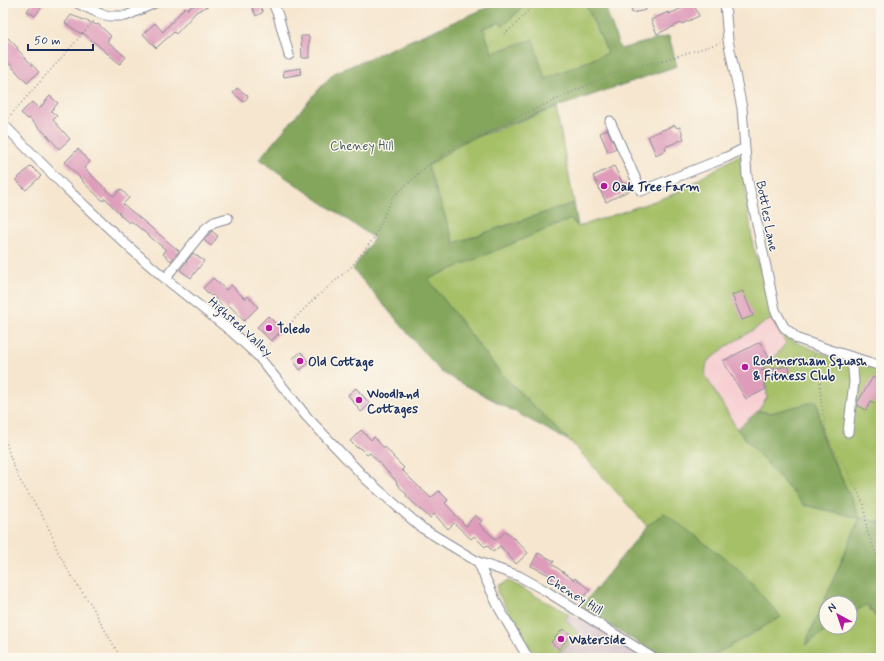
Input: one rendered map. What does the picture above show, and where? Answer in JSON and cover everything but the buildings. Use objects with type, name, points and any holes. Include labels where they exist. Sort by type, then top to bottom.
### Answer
[{"type":"street","points":[[77,3],[101,14],[110,16],[126,16],[155,3]]},
{"type":"street","points":[[273,3],[278,15],[289,55]]},
{"type":"street","name":"Bottles Lane","points":[[726,3],[728,40],[742,108],[747,176],[775,310],[784,327],[798,339],[881,366]]},
{"type":"street","name":"Highsted Valley","points":[[6,121],[67,189],[130,248],[232,332],[258,356],[307,417],[366,479],[422,528],[478,562]]},
{"type":"street","points":[[610,121],[641,191],[727,157],[745,148]]},
{"type":"street","points":[[167,280],[170,272],[205,229],[214,222],[228,218]]},
{"type":"street","points":[[848,432],[854,382],[853,369],[849,356]]},
{"type":"street","points":[[478,562],[499,608],[528,658]]},
{"type":"street","name":"Cheney Hill","points":[[478,562],[519,576],[546,591],[653,658]]},
{"type":"path","points":[[504,34],[514,26],[535,3]]},
{"type":"path","points":[[6,121],[101,14]]},
{"type":"path","points":[[258,356],[311,302],[351,267],[374,238],[392,198],[428,166],[462,142],[618,71],[667,59],[728,40]]},
{"type":"path","points":[[810,343],[819,369],[821,401],[827,438],[846,468],[864,505],[867,531],[878,559],[881,562]]},
{"type":"path","points":[[3,432],[19,479],[43,517],[52,535],[57,550],[73,579],[91,604],[121,658]]},
{"type":"shaded area","points":[[771,319],[786,343],[765,369],[767,398],[758,411],[737,429],[705,375],[707,362],[727,346]]},
{"type":"shaded area","points":[[569,614],[596,625],[648,658],[555,658],[578,634],[565,619]]},
{"type":"green space","name":"Cheney Hill","points":[[498,3],[520,3],[521,9],[503,26],[500,22],[483,28],[492,53],[533,39],[545,79],[608,53],[585,3],[604,3],[620,49],[669,36],[677,66],[496,128],[463,142],[428,166],[454,243],[574,203],[578,227],[571,219],[428,279],[501,374],[571,442],[441,372],[353,269],[374,238],[259,159],[334,73]]},
{"type":"green space","points":[[520,3],[585,3],[608,53],[545,79],[492,53],[483,28],[500,22],[503,26],[521,9]]},
{"type":"green space","points":[[556,108],[574,203],[454,243],[428,166],[463,142]]},
{"type":"green space","points":[[741,154],[753,246],[774,315],[793,341],[827,355],[881,371],[881,522],[860,518],[826,595],[818,595],[818,614],[806,642],[818,635],[858,635],[858,610],[866,604],[881,624],[881,658],[709,658],[781,617],[664,513],[647,526],[571,442],[501,374],[427,278],[571,219],[578,227],[672,195]],"holes":[[[771,319],[786,343],[765,369],[767,398],[758,411],[770,413],[817,402],[822,436],[860,518],[804,505],[737,429],[705,375],[707,362],[727,346]]]},
{"type":"green space","points":[[817,401],[822,436],[860,518],[804,505],[737,429],[758,411],[770,413]]},
{"type":"green space","points":[[664,513],[738,568],[781,617],[709,658],[664,658],[580,608],[647,526]]},
{"type":"green space","points":[[860,518],[881,522],[881,624],[867,604],[858,610],[858,595],[827,595]]},
{"type":"green space","points":[[508,581],[569,614],[565,619],[578,633],[555,658],[536,658],[497,592],[498,585]]},
{"type":"green space","points":[[818,615],[818,635],[820,635],[805,645]]},
{"type":"place","name":"Oak Tree Farm","points":[[604,186]]},
{"type":"place","name":"Toledo","points":[[269,328]]},
{"type":"place","name":"Old Cottage","points":[[300,361]]},
{"type":"place","name":"Rodmersham Squash & Fitness Club","points":[[745,367]]},
{"type":"place","name":"Woodland Cottages","points":[[359,400]]},
{"type":"place","name":"Waterside","points":[[561,639]]}]
